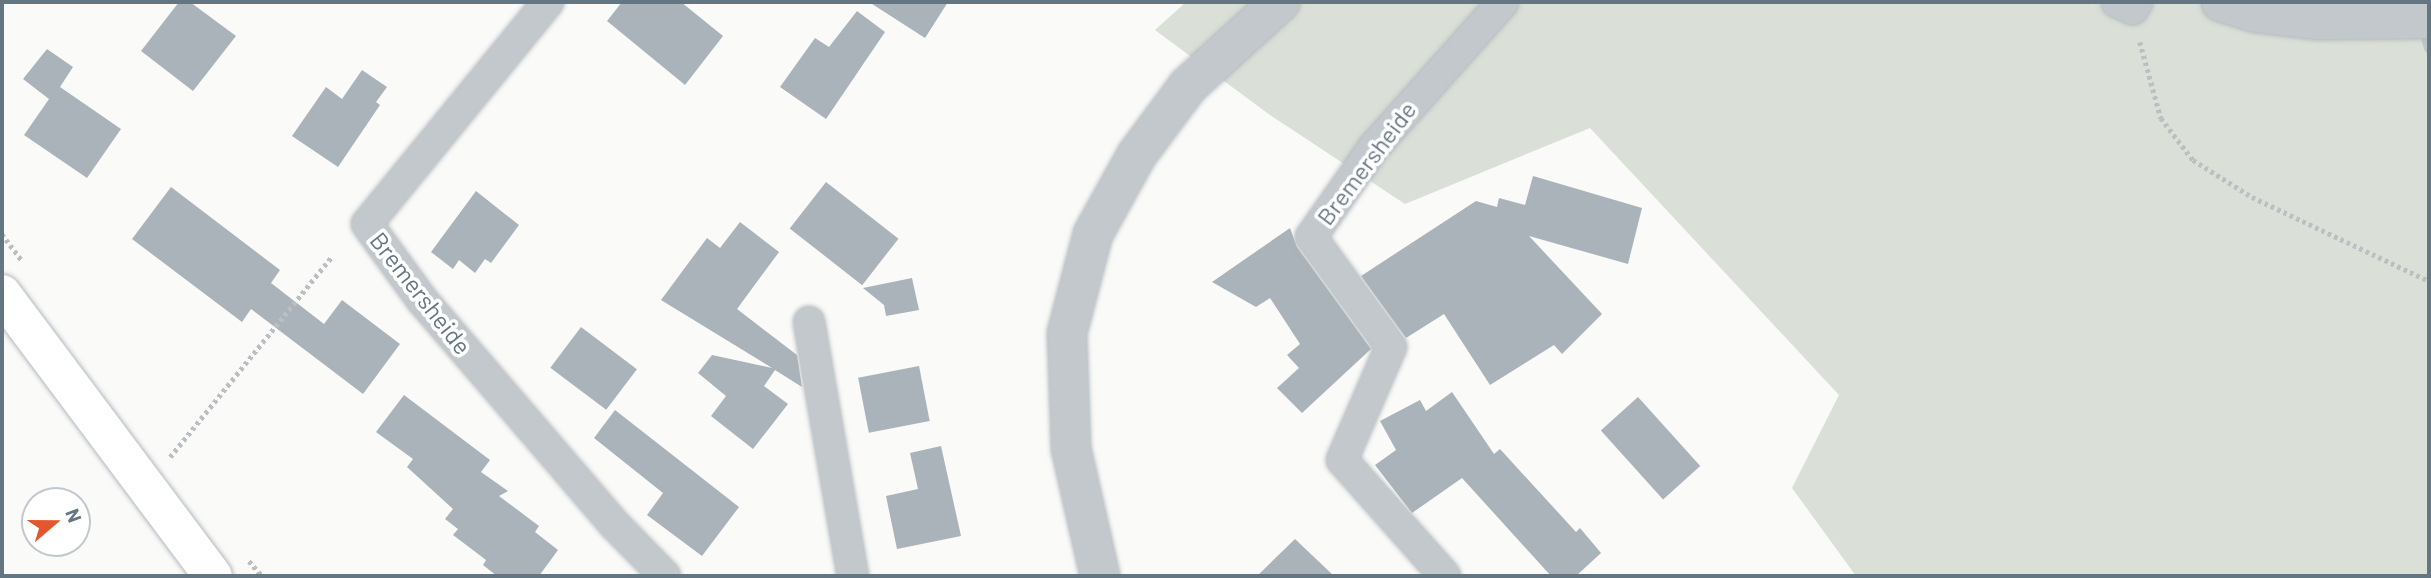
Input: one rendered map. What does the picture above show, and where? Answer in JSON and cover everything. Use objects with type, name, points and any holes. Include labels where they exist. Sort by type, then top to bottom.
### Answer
[{"type":"main road","points":[[2,294],[213,576]]},
{"type":"street","name":"Bremersheide","points":[[548,2],[367,224],[422,300],[615,525],[665,576]]},
{"type":"street","points":[[1100,576],[1071,448],[1068,333],[1093,234],[1136,156],[1188,86],[1280,2]]},
{"type":"street","name":"Bremersheide","points":[[1445,576],[1342,460],[1391,347],[1311,237],[1374,147],[1503,2]]},
{"type":"street","points":[[2221,2],[2268,15],[2384,21],[2429,19]]},
{"type":"street","points":[[808,322],[853,576]]},
{"type":"path","points":[[2129,4],[2161,118],[2193,160],[2252,197],[2429,281]]},
{"type":"path","points":[[166,461],[332,256]]},
{"type":"shaded area","points":[[1186,2],[2429,2],[2429,576],[1856,576],[1792,488],[1839,395],[1590,128],[1405,204],[1270,115],[1155,30]]},
{"type":"building","points":[[179,2],[190,2],[236,36],[193,91],[141,51]]},
{"type":"building","points":[[622,2],[681,2],[723,36],[685,85],[607,21]]},
{"type":"building","points":[[869,2],[948,2],[925,38]]},
{"type":"building","points":[[857,11],[885,32],[826,119],[780,87],[815,38],[829,47]]},
{"type":"building","points":[[47,49],[73,67],[60,87],[121,129],[87,178],[24,135],[49,99],[23,79]]},
{"type":"building","points":[[362,70],[387,87],[376,102],[380,105],[338,167],[292,136],[326,87],[342,99]]},
{"type":"building","points":[[1533,176],[1642,208],[1628,264],[1529,236],[1602,314],[1562,354],[1554,345],[1490,385],[1444,314],[1406,338],[1361,276],[1476,201],[1497,207],[1499,198],[1525,205]]},
{"type":"building","points":[[826,182],[898,239],[862,285],[790,228]]},
{"type":"building","points":[[171,187],[280,270],[271,283],[324,324],[342,300],[400,344],[363,394],[251,309],[242,322],[132,239]]},
{"type":"building","points":[[476,191],[519,225],[491,263],[485,259],[475,273],[459,260],[453,269],[431,252]]},
{"type":"building","points":[[740,222],[779,252],[737,309],[797,355],[802,387],[775,370],[764,386],[788,404],[753,449],[711,416],[726,396],[698,373],[712,355],[772,368],[661,300],[707,238],[720,248]]},
{"type":"building","points":[[1290,228],[1297,247],[1371,349],[1302,413],[1277,388],[1299,368],[1287,355],[1300,344],[1270,298],[1256,307],[1212,282]]},
{"type":"building","points":[[912,278],[919,310],[886,316],[884,305],[863,288]]},
{"type":"building","points":[[581,327],[637,369],[606,410],[550,368]]},
{"type":"building","points":[[919,366],[930,421],[869,433],[858,378]]},
{"type":"building","points":[[1452,392],[1494,454],[1500,449],[1576,532],[1580,528],[1601,553],[1576,576],[1551,576],[1462,478],[1412,513],[1375,465],[1396,450],[1380,421],[1420,400],[1426,411]]},
{"type":"building","points":[[404,395],[490,460],[481,472],[508,491],[499,496],[539,526],[535,532],[558,550],[539,576],[497,576],[483,565],[486,560],[453,535],[458,529],[445,519],[453,509],[407,467],[413,459],[376,432]]},
{"type":"building","points":[[1638,397],[1700,466],[1663,500],[1601,430]]},
{"type":"building","points":[[615,410],[739,507],[702,556],[647,515],[663,493],[594,438]]},
{"type":"building","points":[[941,446],[961,536],[897,549],[886,496],[918,489],[910,453]]},
{"type":"building","points":[[1295,539],[1334,576],[1257,576]]},
{"type":"waterway","points":[[2423,27],[2429,48]]}]
